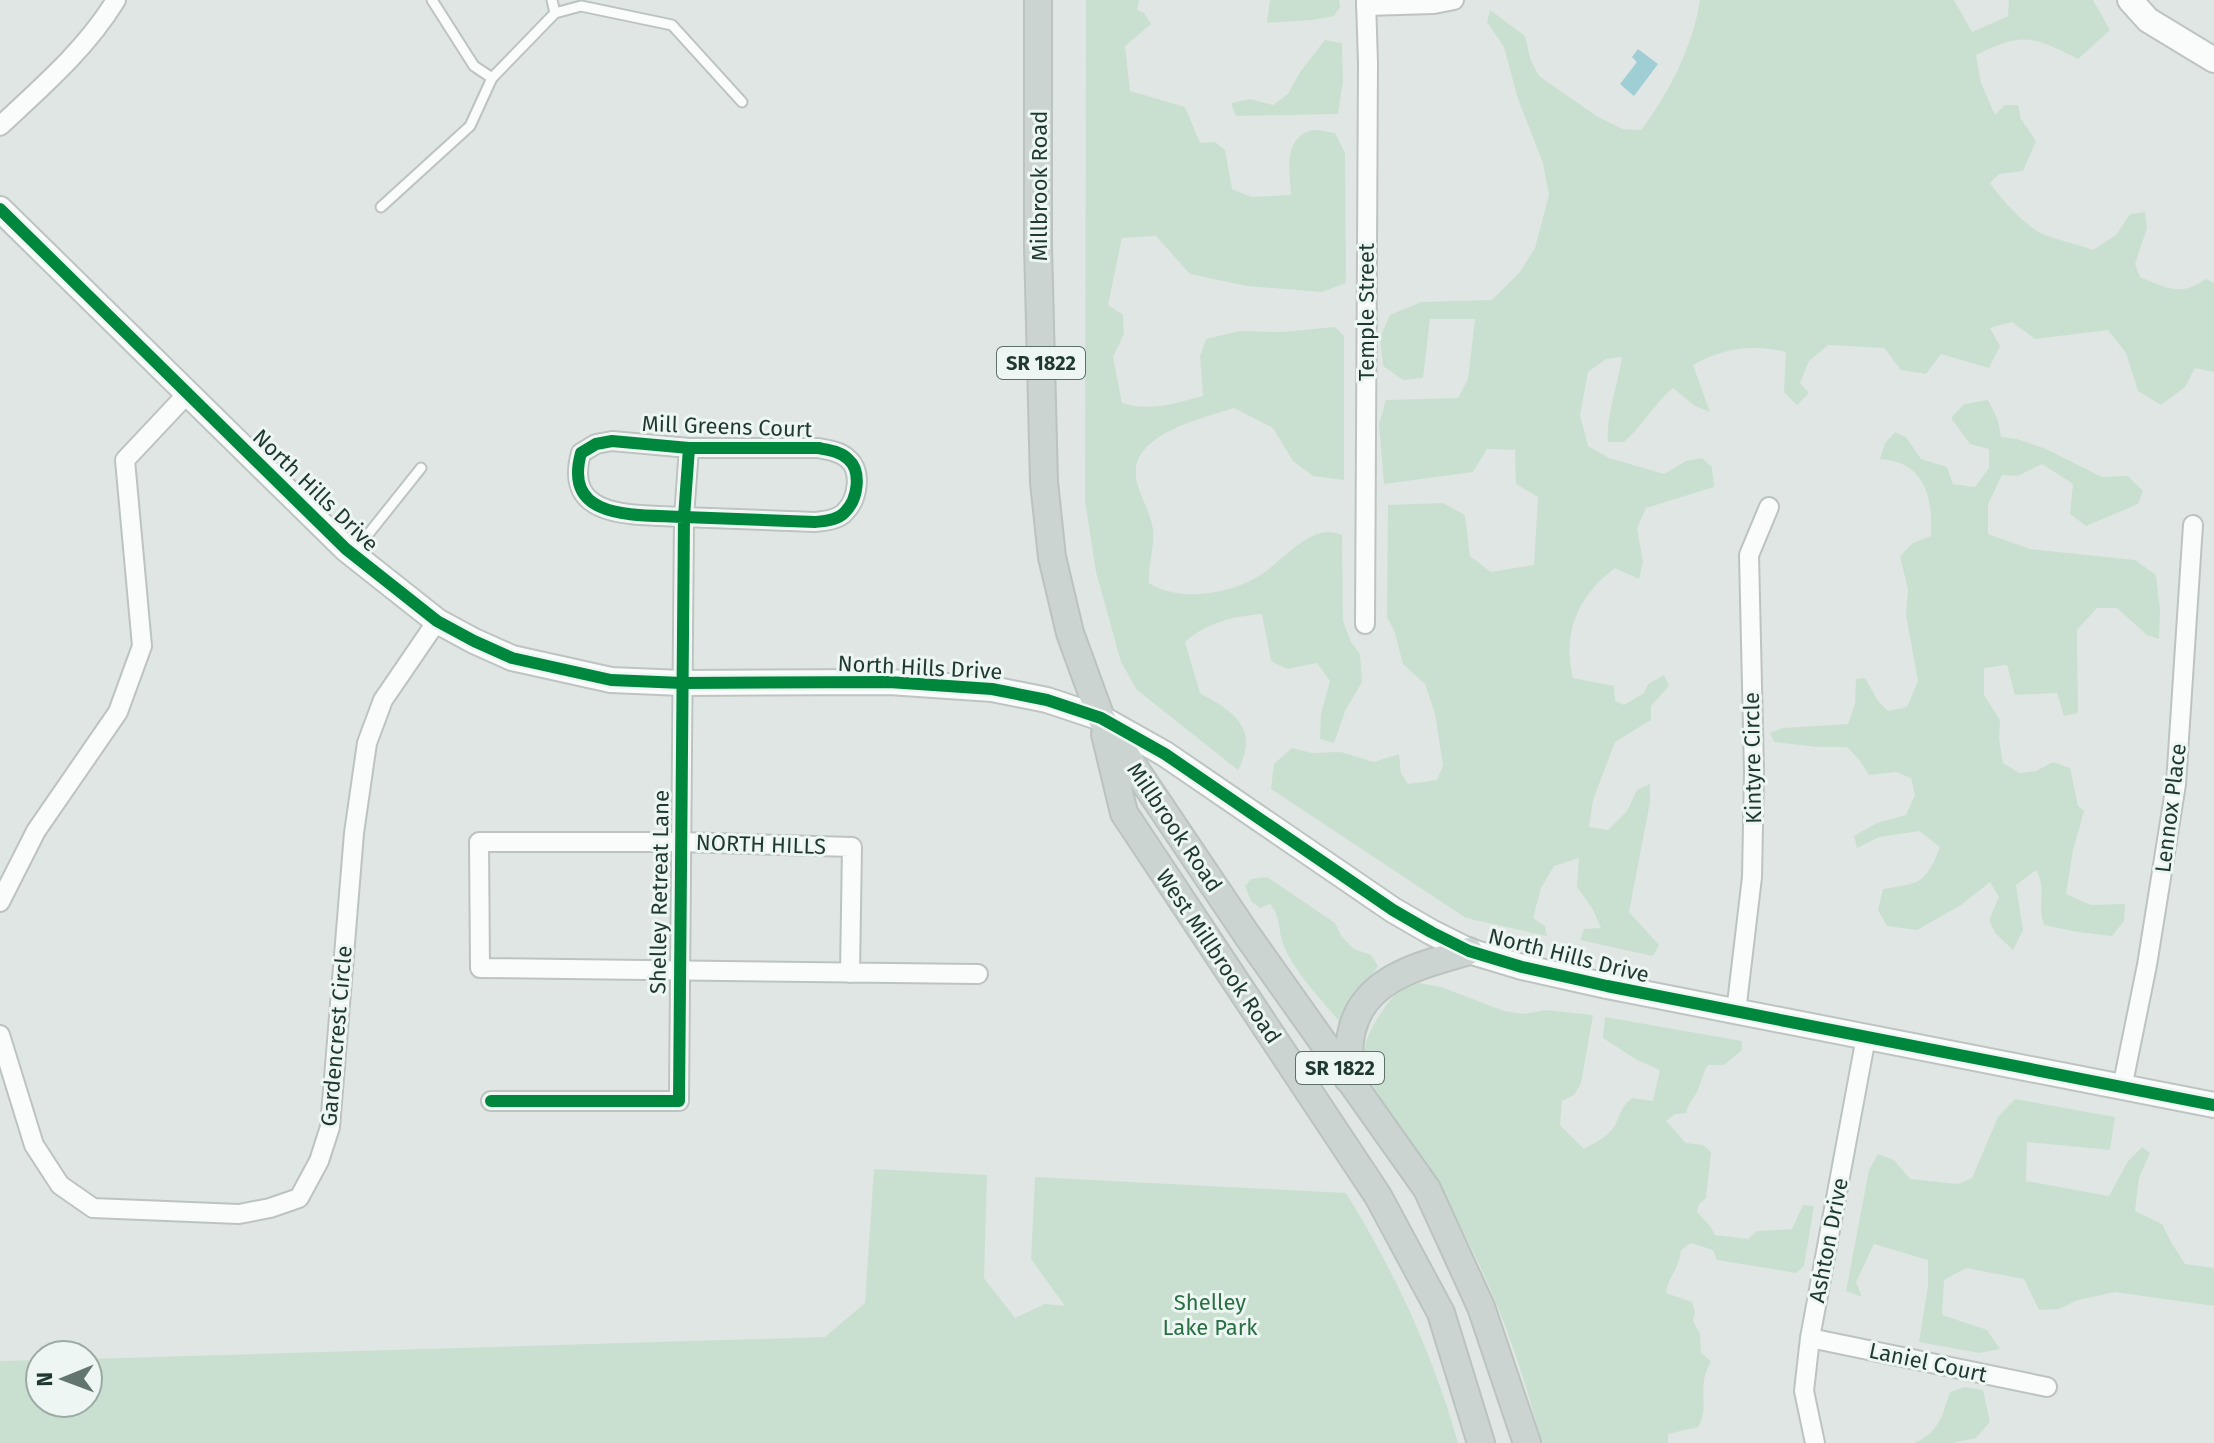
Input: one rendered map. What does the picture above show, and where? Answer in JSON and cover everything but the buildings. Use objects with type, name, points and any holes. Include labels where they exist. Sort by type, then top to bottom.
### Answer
[{"type":"main road","name":"Millbrook Road","points":[[1038,0],[1038,246],[1044,482],[1052,557],[1070,633],[1101,718],[1427,1189],[1481,1307],[1527,1443]]},
{"type":"main road","points":[[2130,0],[2148,20],[2214,60]]},
{"type":"main road","name":"North Hills Drive","points":[[0,209],[352,555],[437,621],[512,658],[611,680],[682,683],[889,682],[1023,694],[1101,718],[1165,754],[1393,910],[1469,951],[1522,967],[1736,1012],[2214,1105]]},
{"type":"main road","name":"West Millbrook Road","points":[[1101,718],[1124,813],[1378,1196],[1441,1313],[1481,1443]]},
{"type":"main road","points":[[1348,1079],[1352,1031],[1357,1016],[1373,993],[1389,979],[1408,969],[1469,951]]},
{"type":"street","points":[[0,126],[86,42],[116,0]]},
{"type":"street","points":[[1366,3],[1446,3],[1454,0]]},
{"type":"street","name":"Temple Street","points":[[1365,624],[1366,3]]},
{"type":"street","points":[[0,902],[36,831],[118,712],[142,646],[125,460],[188,393]]},
{"type":"street","name":"Mill Greens Court","points":[[612,441],[689,448],[818,448],[849,459],[857,471],[852,502],[844,514],[830,520],[684,517],[630,513],[600,507],[584,498],[578,486],[577,469],[581,453],[596,444],[612,441]]},
{"type":"street","points":[[682,683],[684,517],[689,448]]},
{"type":"street","name":"Kintyre Circle","points":[[1736,1012],[1752,877],[1754,772],[1749,555],[1769,507]]},
{"type":"street","name":"Lennox Place","points":[[2122,1088],[2147,965],[2176,784],[2193,525]]},
{"type":"street","name":"Gardencrest Circle","points":[[0,1035],[34,1145],[60,1185],[93,1208],[239,1214],[299,1198],[319,1161],[330,1127],[354,833],[367,743],[383,700],[437,621]]},
{"type":"street","name":"Shelley Retreat Lane","points":[[491,1101],[679,1101],[682,683]]},
{"type":"street","name":"NORTH HILLS","points":[[678,971],[480,968],[479,842],[680,842],[852,847],[850,973]]},
{"type":"street","points":[[678,971],[978,974]]},
{"type":"street","name":"Ashton Drive","points":[[1815,1443],[1804,1391],[1810,1338],[1866,1037]]},
{"type":"street","name":"Laniel Court","points":[[1810,1338],[2047,1387]]},
{"type":"lane","points":[[432,0],[474,66],[492,78]]},
{"type":"lane","points":[[552,0],[555,13]]},
{"type":"lane","points":[[381,207],[470,126],[492,78],[555,13],[581,6],[672,25],[742,102]]},
{"type":"lane","points":[[352,555],[421,468]]},
{"type":"green space","points":[[1086,0],[1139,0],[1137,10],[1144,13],[1151,24],[1125,46],[1130,91],[1185,107],[1200,143],[1215,142],[1225,150],[1232,189],[1252,197],[1291,195],[1289,168],[1292,150],[1301,135],[1309,131],[1335,133],[1345,153],[1346,283],[1322,292],[1247,286],[1190,274],[1156,236],[1122,238],[1108,305],[1123,315],[1124,334],[1113,357],[1122,403],[1132,406],[1163,406],[1203,396],[1200,356],[1206,339],[1240,331],[1282,332],[1335,327],[1344,336],[1344,480],[1313,476],[1293,461],[1273,428],[1234,408],[1169,432],[1142,452],[1136,466],[1137,482],[1153,529],[1149,583],[1162,589],[1206,594],[1236,587],[1262,574],[1310,537],[1331,532],[1342,535],[1343,621],[1351,642],[1360,654],[1362,682],[1345,711],[1334,743],[1320,739],[1321,714],[1330,681],[1317,663],[1287,669],[1271,661],[1262,614],[1221,622],[1185,642],[1200,693],[1233,715],[1245,732],[1244,755],[1238,770],[1137,690],[1121,662],[1096,572],[1085,501]]},
{"type":"green space","points":[[1270,0],[1339,0],[1340,7],[1334,16],[1267,23]]},
{"type":"green space","points":[[1700,0],[1954,0],[1972,32],[2008,16],[2009,0],[2093,0],[2110,30],[2078,59],[2050,45],[2028,40],[2005,43],[1976,55],[1981,83],[1995,115],[2005,105],[2018,105],[2021,119],[2036,141],[2023,171],[1999,174],[1990,183],[2000,197],[2038,232],[2093,250],[2116,235],[2130,214],[2145,212],[2147,228],[2135,264],[2140,277],[2173,289],[2189,288],[2206,279],[2214,283],[2214,372],[2195,368],[2185,387],[2161,405],[2138,391],[2126,353],[2108,330],[2035,339],[2012,322],[1990,328],[2000,346],[1989,368],[1941,354],[1926,374],[1901,370],[1884,348],[1828,345],[1809,361],[1800,383],[1809,393],[1797,405],[1784,392],[1786,352],[1762,348],[1738,349],[1693,365],[1710,412],[1695,406],[1673,388],[1624,442],[1608,442],[1610,410],[1622,357],[1606,359],[1588,372],[1580,415],[1588,446],[1609,458],[1664,474],[1686,461],[1702,458],[1712,467],[1714,487],[1646,508],[1637,528],[1643,562],[1639,579],[1615,568],[1602,579],[1576,616],[1570,645],[1573,678],[1614,686],[1615,701],[1624,705],[1664,675],[1669,686],[1651,706],[1651,720],[1615,742],[1593,800],[1589,827],[1608,830],[1627,811],[1637,790],[1650,784],[1650,802],[1629,912],[1659,945],[1653,956],[1580,940],[1584,929],[1601,928],[1577,887],[1579,858],[1554,866],[1541,888],[1533,918],[1545,926],[1547,936],[1466,918],[1271,789],[1274,764],[1292,748],[1312,753],[1341,752],[1374,762],[1399,754],[1401,773],[1408,784],[1437,780],[1443,765],[1435,714],[1425,684],[1403,664],[1394,630],[1387,617],[1388,505],[1443,503],[1465,515],[1470,556],[1491,572],[1534,565],[1538,497],[1516,484],[1515,450],[1487,449],[1473,472],[1384,484],[1379,424],[1386,400],[1458,398],[1468,379],[1475,319],[1430,319],[1423,378],[1403,380],[1383,366],[1380,337],[1390,315],[1421,302],[1492,300],[1520,272],[1535,248],[1549,195],[1543,163],[1518,99],[1504,47],[1487,22],[1490,10],[1525,36],[1531,61],[1539,76],[1598,117],[1623,129],[1641,130],[1678,68],[1692,35]]},
{"type":"green space","points":[[1325,40],[1342,43],[1343,81],[1338,114],[1236,116],[1231,103],[1250,99],[1273,105],[1288,94],[1300,72]]},
{"type":"green space","points":[[1988,400],[1998,420],[2001,437],[2046,449],[2102,477],[2128,476],[2143,491],[2138,504],[2086,526],[2070,514],[2073,484],[2042,464],[2018,476],[2002,475],[1988,504],[1988,534],[2030,549],[2135,560],[2156,575],[2160,610],[2159,639],[2147,635],[2117,608],[2097,608],[2077,630],[2078,713],[2064,716],[2057,693],[2015,695],[2007,665],[1984,668],[1984,695],[2000,720],[2003,763],[2019,773],[2036,771],[2053,762],[2070,768],[2078,806],[2084,811],[2073,850],[2066,894],[2091,905],[2125,904],[2124,921],[2112,936],[2044,925],[2041,884],[2036,870],[2016,885],[2023,930],[2013,950],[1995,933],[1989,920],[1999,897],[1990,882],[1961,905],[1917,930],[1887,926],[1878,910],[1883,889],[1920,880],[1940,847],[1919,831],[1879,837],[1857,848],[1854,836],[1877,823],[1906,815],[1915,795],[1911,778],[1896,772],[1869,775],[1847,747],[1774,742],[1770,733],[1783,728],[1848,724],[1855,704],[1856,679],[1865,678],[1878,701],[1888,711],[1907,707],[1918,681],[1906,615],[1908,590],[1900,556],[1913,543],[1931,536],[1930,508],[1928,495],[1916,474],[1895,462],[1880,459],[1885,443],[1895,432],[1906,437],[1921,459],[1947,467],[1953,484],[1975,487],[1989,468],[1989,449],[1970,444],[1951,418],[1964,404]]},
{"type":"green space","points":[[1267,877],[1335,923],[1342,937],[1354,949],[1371,955],[1378,966],[1355,990],[1339,1021],[1294,965],[1283,944],[1274,909],[1270,904],[1260,908],[1251,901],[1245,886],[1251,879]]},
{"type":"green space","points":[[1419,983],[1441,987],[1504,1011],[1524,1014],[1545,1010],[1593,1015],[1581,1083],[1574,1095],[1562,1101],[1560,1125],[1584,1149],[1609,1133],[1623,1107],[1632,1098],[1653,1101],[1660,1070],[1637,1060],[1603,1038],[1605,1017],[1742,1041],[1742,1050],[1724,1065],[1708,1065],[1686,1113],[1675,1114],[1666,1121],[1686,1143],[1703,1145],[1711,1152],[1706,1198],[1699,1204],[1697,1212],[1715,1235],[1748,1239],[1757,1231],[1792,1229],[1803,1205],[1814,1206],[1804,1266],[1796,1273],[1717,1260],[1713,1250],[1691,1243],[1681,1250],[1666,1293],[1692,1302],[1701,1352],[1711,1362],[1704,1380],[1703,1412],[1698,1427],[1668,1434],[1668,1443],[1541,1443],[1519,1364],[1472,1249],[1433,1177],[1374,1087],[1365,1063],[1365,1044],[1384,1008],[1402,989]]},
{"type":"green space","points":[[2015,1099],[2115,1117],[2110,1150],[2027,1142],[2026,1181],[2109,1196],[2128,1161],[2142,1147],[2150,1153],[2139,1178],[2135,1211],[2162,1224],[2185,1264],[2214,1268],[2214,1306],[2115,1292],[2078,1300],[2059,1309],[2039,1310],[2024,1279],[1966,1268],[1944,1280],[1942,1315],[1987,1330],[2000,1349],[1979,1353],[1919,1342],[1928,1286],[1928,1260],[1874,1244],[1856,1282],[1862,1297],[1846,1291],[1869,1170],[1878,1154],[1894,1160],[1910,1179],[1958,1184],[1972,1178],[1998,1117]]},
{"type":"green space","name":"Shelley Lake Park","points":[[874,1169],[987,1175],[984,1278],[1015,1318],[1045,1304],[1065,1306],[1031,1259],[1035,1177],[1346,1193],[1381,1253],[1411,1314],[1437,1378],[1458,1443],[0,1443],[0,1361],[24,1360],[24,1419],[104,1419],[104,1359],[825,1337],[865,1303]]},
{"type":"green space","points":[[1965,1387],[1983,1390],[1990,1422],[1976,1438],[1952,1443],[1914,1443],[1934,1429],[1950,1392]]},
{"type":"water","points":[[1638,49],[1658,64],[1634,96],[1620,84],[1637,62],[1632,57]]},
{"type":"cycle path","points":[[0,209],[346,549],[437,621],[512,658],[611,680],[682,683],[889,682],[992,689],[1047,700],[1101,718],[1165,754],[1393,910],[1469,951],[1522,967],[1607,986],[2214,1105]]},
{"type":"cycle path","points":[[491,1101],[679,1101],[684,517],[626,514],[593,503],[583,492],[578,475],[581,453],[596,444],[612,441],[689,448],[818,448],[848,459],[855,471],[857,485],[853,500],[845,512],[827,521],[684,517],[689,448]]}]
